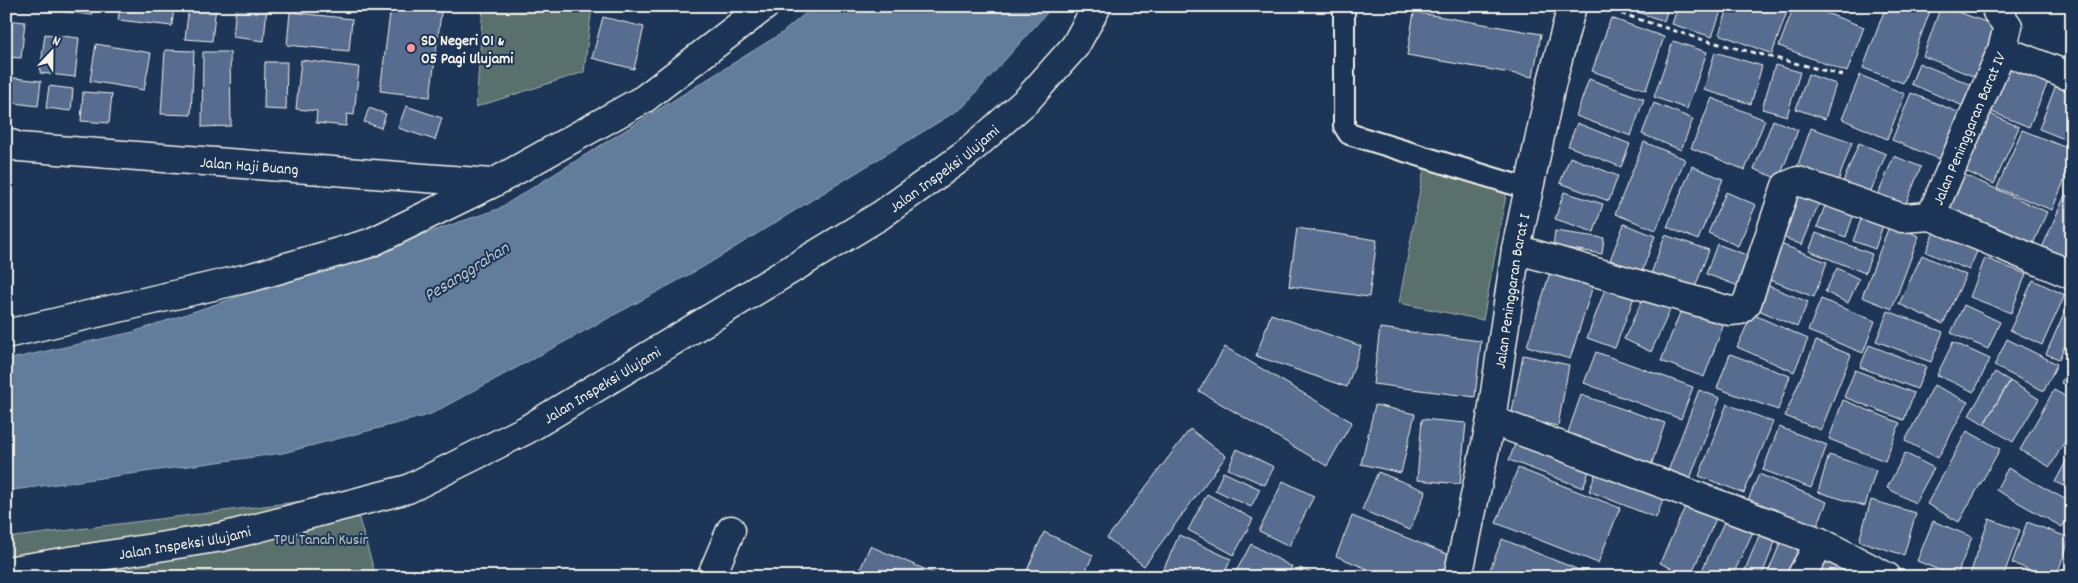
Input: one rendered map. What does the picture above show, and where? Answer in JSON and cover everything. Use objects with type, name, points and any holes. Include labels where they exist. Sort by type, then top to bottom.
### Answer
[{"type":"street","points":[[6,334],[252,277],[370,244],[493,183],[644,99],[766,6]]},
{"type":"street","name":"Jalan Inspeksi Ulujami","points":[[6,571],[222,537],[408,489],[526,430],[881,215],[966,154],[1027,100],[1074,46],[1097,6]]},
{"type":"street","name":"Jalan Peninggaran Barat I","points":[[1458,577],[1491,420],[1516,249],[1551,85],[1572,6]]},
{"type":"street","name":"Jalan Peninggaran Barat IV","points":[[1992,8],[2008,26],[2002,50],[1931,216],[2072,275]]},
{"type":"street","points":[[2002,50],[2072,77]]},
{"type":"street","name":"Jalan Haji Buang","points":[[6,142],[19,147],[493,183]]},
{"type":"street","points":[[1516,249],[1730,311],[1740,310],[1747,303],[1786,186],[1789,184],[1798,181],[1902,218],[1931,216]]},
{"type":"street","points":[[1491,420],[1820,542],[1888,577]]},
{"type":"street","points":[[711,577],[731,530]]},
{"type":"street","points":[[1801,577],[1820,542]]},
{"type":"lane","points":[[1344,6],[1344,126],[1349,134],[1529,189]]},
{"type":"path","points":[[1599,6],[1700,39],[1842,75]]},
{"type":"green space","points":[[483,6],[592,6],[584,72],[476,107]]},
{"type":"green space","points":[[1425,163],[1509,179],[1483,320],[1399,303]]},
{"type":"green space","name":"TPU Tanah Kusir","points":[[352,495],[376,577],[6,577],[6,538]]},
{"type":"water","name":"Pesanggrahan","points":[[814,6],[1053,6],[963,107],[703,267],[429,415],[283,453],[6,491],[6,360],[133,332],[498,209],[782,33]]},
{"type":"building","points":[[17,6],[93,6],[92,15]]},
{"type":"building","points":[[120,6],[174,6],[172,26],[118,20]]},
{"type":"building","points":[[189,6],[216,6],[212,41],[185,39]]},
{"type":"building","points":[[236,6],[267,6],[264,41],[233,37]]},
{"type":"building","name":"SD Negeri 01 & 05 Pagi Ulujami","points":[[391,6],[442,6],[430,97],[380,91]]},
{"type":"building","points":[[1520,6],[1548,6],[1547,11]]},
{"type":"building","points":[[1619,6],[1669,6],[1664,21]]},
{"type":"building","points":[[1678,6],[1722,8],[1712,37],[1672,24]]},
{"type":"building","points":[[1729,6],[1789,6],[1772,54],[1719,34]]},
{"type":"building","points":[[1794,6],[1807,6],[1864,27],[1847,72],[1779,46]]},
{"type":"building","points":[[1886,6],[1932,6],[1903,83],[1863,68]]},
{"type":"building","points":[[1941,6],[2000,27],[1980,79],[1923,56]]},
{"type":"building","points":[[290,12],[352,19],[349,51],[287,45]]},
{"type":"building","points":[[1414,12],[1541,34],[1533,77],[1407,55]]},
{"type":"building","points":[[603,17],[644,27],[634,69],[592,58]]},
{"type":"building","points":[[1611,18],[1664,37],[1646,90],[1592,71]]},
{"type":"building","points":[[6,20],[25,22],[21,58],[6,57]]},
{"type":"building","points":[[45,34],[79,38],[75,77],[40,73]]},
{"type":"building","points":[[1673,41],[1707,52],[1687,109],[1654,97]]},
{"type":"building","points":[[96,44],[151,53],[144,90],[90,81]]},
{"type":"building","points":[[165,50],[194,51],[191,115],[161,114]]},
{"type":"building","points":[[203,52],[230,52],[231,126],[202,127]]},
{"type":"building","points":[[1715,52],[1762,66],[1751,104],[1704,90]]},
{"type":"building","points":[[2009,57],[2051,75],[2029,127],[1987,110]]},
{"type":"building","points":[[301,60],[359,67],[354,115],[347,114],[346,126],[316,123],[317,111],[296,109]]},
{"type":"building","points":[[265,62],[287,62],[286,110],[264,109]]},
{"type":"building","points":[[1919,63],[1977,87],[1968,108],[1911,84]]},
{"type":"building","points":[[1775,65],[1800,72],[1787,116],[1762,109]]},
{"type":"building","points":[[1808,74],[1836,84],[1825,119],[1796,109]]},
{"type":"building","points":[[1860,75],[1905,94],[1887,139],[1842,119]]},
{"type":"building","points":[[6,77],[41,81],[38,106],[6,102]]},
{"type":"building","points":[[2059,77],[2072,82],[2072,142],[2039,129]]},
{"type":"building","points":[[1589,79],[1644,99],[1631,136],[1576,116]]},
{"type":"building","points":[[49,86],[73,89],[71,111],[46,108]]},
{"type":"building","points":[[83,92],[112,94],[109,123],[81,121]]},
{"type":"building","points":[[1911,93],[1965,115],[1946,162],[1892,140]]},
{"type":"building","points":[[1712,98],[1765,120],[1745,170],[1691,148]]},
{"type":"building","points":[[1654,103],[1693,119],[1681,150],[1642,134]]},
{"type":"building","points":[[406,106],[442,118],[435,140],[398,128]]},
{"type":"building","points":[[369,108],[386,114],[381,128],[364,122]]},
{"type":"building","points":[[1986,112],[2019,127],[1994,184],[1961,169]]},
{"type":"building","points":[[1773,120],[1798,130],[1779,179],[1754,169]]},
{"type":"building","points":[[1577,123],[1630,144],[1621,167],[1568,146]]},
{"type":"building","points":[[1811,128],[1852,142],[1836,187],[1795,173]]},
{"type":"building","points":[[2022,130],[2072,150],[2072,162],[2052,210],[1997,188]]},
{"type":"building","points":[[1644,142],[1685,159],[1656,230],[1615,214]]},
{"type":"building","points":[[1859,143],[1886,154],[1868,198],[1841,187]]},
{"type":"building","points":[[1894,156],[1921,167],[1902,213],[1875,202]]},
{"type":"building","points":[[1570,157],[1618,176],[1609,201],[1560,183]]},
{"type":"building","points":[[1692,166],[1723,179],[1698,240],[1667,227]]},
{"type":"building","points":[[1963,174],[2047,212],[2030,251],[1945,213]]},
{"type":"building","points":[[1797,188],[1821,198],[1802,245],[1778,235]]},
{"type":"building","points":[[1564,192],[1603,204],[1594,232],[1555,219]]},
{"type":"building","points":[[1726,192],[1756,205],[1738,246],[1708,233]]},
{"type":"building","points":[[2065,195],[2072,198],[2072,260],[2042,248]]},
{"type":"building","points":[[1828,198],[1856,208],[1846,237],[1817,227]]},
{"type":"building","points":[[1864,211],[1885,219],[1875,249],[1853,241]]},
{"type":"building","points":[[1624,224],[1655,236],[1642,272],[1610,260]]},
{"type":"building","points":[[1890,224],[1919,236],[1892,309],[1862,297]]},
{"type":"building","points":[[1937,224],[1981,242],[1969,270],[1926,252]]},
{"type":"building","points":[[1297,228],[1377,240],[1369,297],[1289,286]]},
{"type":"building","points":[[1555,231],[1604,238],[1602,254],[1553,246]]},
{"type":"building","points":[[1816,233],[1872,254],[1865,273],[1809,251]]},
{"type":"building","points":[[1665,235],[1709,250],[1694,290],[1651,274]]},
{"type":"building","points":[[1778,243],[1827,262],[1814,297],[1765,278]]},
{"type":"building","points":[[1717,244],[1752,257],[1741,287],[1706,274]]},
{"type":"building","points":[[1922,255],[1966,275],[1943,324],[1899,304]]},
{"type":"building","points":[[1985,258],[2026,274],[2011,313],[1970,297]]},
{"type":"building","points":[[1552,266],[1595,279],[1570,359],[1527,346]]},
{"type":"building","points":[[1837,268],[1859,279],[1848,303],[1825,292]]},
{"type":"building","points":[[2033,280],[2065,295],[2042,345],[2010,330]]},
{"type":"building","points":[[1608,281],[1636,292],[1615,348],[1587,338]]},
{"type":"building","points":[[1764,284],[1808,302],[1797,327],[1754,308]]},
{"type":"building","points":[[2072,295],[2072,330],[2059,359],[2046,354]]},
{"type":"building","points":[[1644,296],[1671,308],[1651,352],[1624,339]]},
{"type":"building","points":[[1821,299],[1875,321],[1863,353],[1808,331]]},
{"type":"building","points":[[1683,305],[1725,321],[1704,377],[1661,361]]},
{"type":"building","points":[[1964,305],[2000,322],[1988,349],[1951,333]]},
{"type":"building","points":[[1888,311],[1943,332],[1931,362],[1876,341]]},
{"type":"building","points":[[1271,314],[1361,346],[1347,387],[1256,356]]},
{"type":"building","points":[[1752,314],[1808,339],[1794,372],[1737,347]]},
{"type":"building","points":[[1380,328],[1481,341],[1475,397],[1373,384]]},
{"type":"building","points":[[2007,339],[2057,364],[2044,391],[1994,366]]},
{"type":"building","points":[[1816,341],[1851,355],[1821,430],[1785,416]]},
{"type":"building","points":[[1953,342],[1990,359],[1974,392],[1937,375]]},
{"type":"building","points":[[1869,345],[1926,367],[1917,389],[1860,367]]},
{"type":"building","points":[[1225,347],[1352,422],[1327,466],[1199,391]]},
{"type":"building","points":[[1596,352],[1693,387],[1681,419],[1584,383]]},
{"type":"building","points":[[1730,354],[1790,376],[1778,410],[1717,388]]},
{"type":"building","points":[[1523,355],[1569,365],[1558,426],[1511,417]]},
{"type":"building","points":[[2072,359],[2072,388],[2061,383]]},
{"type":"building","points":[[1855,370],[1914,393],[1904,420],[1844,397]]},
{"type":"building","points":[[1995,372],[2010,381],[1984,424],[1969,415]]},
{"type":"building","points":[[2010,381],[2039,399],[2013,442],[1984,424]]},
{"type":"building","points":[[1934,385],[1968,402],[1938,458],[1905,441]]},
{"type":"building","points":[[1699,390],[1720,398],[1690,479],[1668,471]]},
{"type":"building","points":[[2054,390],[2072,400],[2072,429],[2050,467],[2020,450]]},
{"type":"building","points":[[1581,395],[1665,423],[1651,466],[1566,438]]},
{"type":"building","points":[[1843,400],[1900,423],[1885,461],[1829,439]]},
{"type":"building","points":[[1727,404],[1773,422],[1744,493],[1699,476]]},
{"type":"building","points":[[1375,405],[1415,414],[1401,473],[1361,464]]},
{"type":"building","points":[[1422,419],[1466,423],[1460,484],[1417,480]]},
{"type":"building","points":[[1779,427],[1827,445],[1811,488],[1763,470]]},
{"type":"building","points":[[1190,429],[1226,456],[1144,566],[1107,538]]},
{"type":"building","points":[[1520,431],[1593,460],[1583,488],[1509,460]]},
{"type":"building","points":[[1967,431],[2000,449],[1959,522],[1927,504]]},
{"type":"building","points":[[1237,449],[1274,467],[1265,485],[1228,469]]},
{"type":"building","points":[[2072,450],[2072,490],[2055,482]]},
{"type":"building","points":[[1905,453],[1934,468],[1915,503],[1887,488]]},
{"type":"building","points":[[1829,455],[1876,470],[1865,506],[1818,492]]},
{"type":"building","points":[[1599,465],[1666,492],[1656,518],[1589,491]]},
{"type":"building","points":[[1518,468],[1620,508],[1598,563],[1496,523]]},
{"type":"building","points":[[2008,468],[2072,503],[2072,511],[2062,527],[1996,490]]},
{"type":"building","points":[[1223,472],[1260,489],[1251,507],[1215,490]]},
{"type":"building","points":[[1378,472],[1426,491],[1410,530],[1362,510]]},
{"type":"building","points":[[1759,474],[1827,502],[1815,531],[1747,503]]},
{"type":"building","points":[[1283,481],[1314,496],[1289,546],[1259,531]]},
{"type":"building","points":[[1207,494],[1253,519],[1234,555],[1188,530]]},
{"type":"building","points":[[1689,498],[1719,512],[1690,577],[1660,563]]},
{"type":"building","points":[[1871,500],[1916,513],[1904,555],[1859,541]]},
{"type":"building","points":[[1729,511],[1757,523],[1732,577],[1699,577]]},
{"type":"building","points":[[1352,516],[1452,556],[1443,577],[1387,577],[1336,556]]},
{"type":"building","points":[[1989,519],[2020,530],[2003,577],[1969,577]]},
{"type":"building","points":[[1933,521],[1972,537],[1956,577],[1917,561]]},
{"type":"building","points":[[2027,522],[2070,538],[2056,577],[2049,577],[2012,563]]},
{"type":"building","points":[[1763,526],[1779,532],[1761,577],[1742,577]]},
{"type":"building","points":[[1044,532],[1093,555],[1083,577],[1024,577]]},
{"type":"building","points":[[1785,532],[1816,545],[1798,577],[1766,577]]},
{"type":"building","points":[[1179,535],[1231,559],[1223,577],[1160,577]]},
{"type":"building","points":[[1502,539],[1584,572],[1583,577],[1487,577]]},
{"type":"building","points":[[1251,544],[1292,567],[1286,577],[1233,577]]},
{"type":"building","points":[[870,546],[943,577],[857,577]]},
{"type":"building","points":[[1822,552],[1848,563],[1842,577],[1811,577]]},
{"type":"building","points":[[1300,568],[1320,577],[1296,577]]},
{"type":"building","points":[[1647,572],[1660,577],[1645,577]]},
{"type":"place","name":"SD Negeri 01 & 05 Pagi Ulujami","points":[[411,48]]}]
